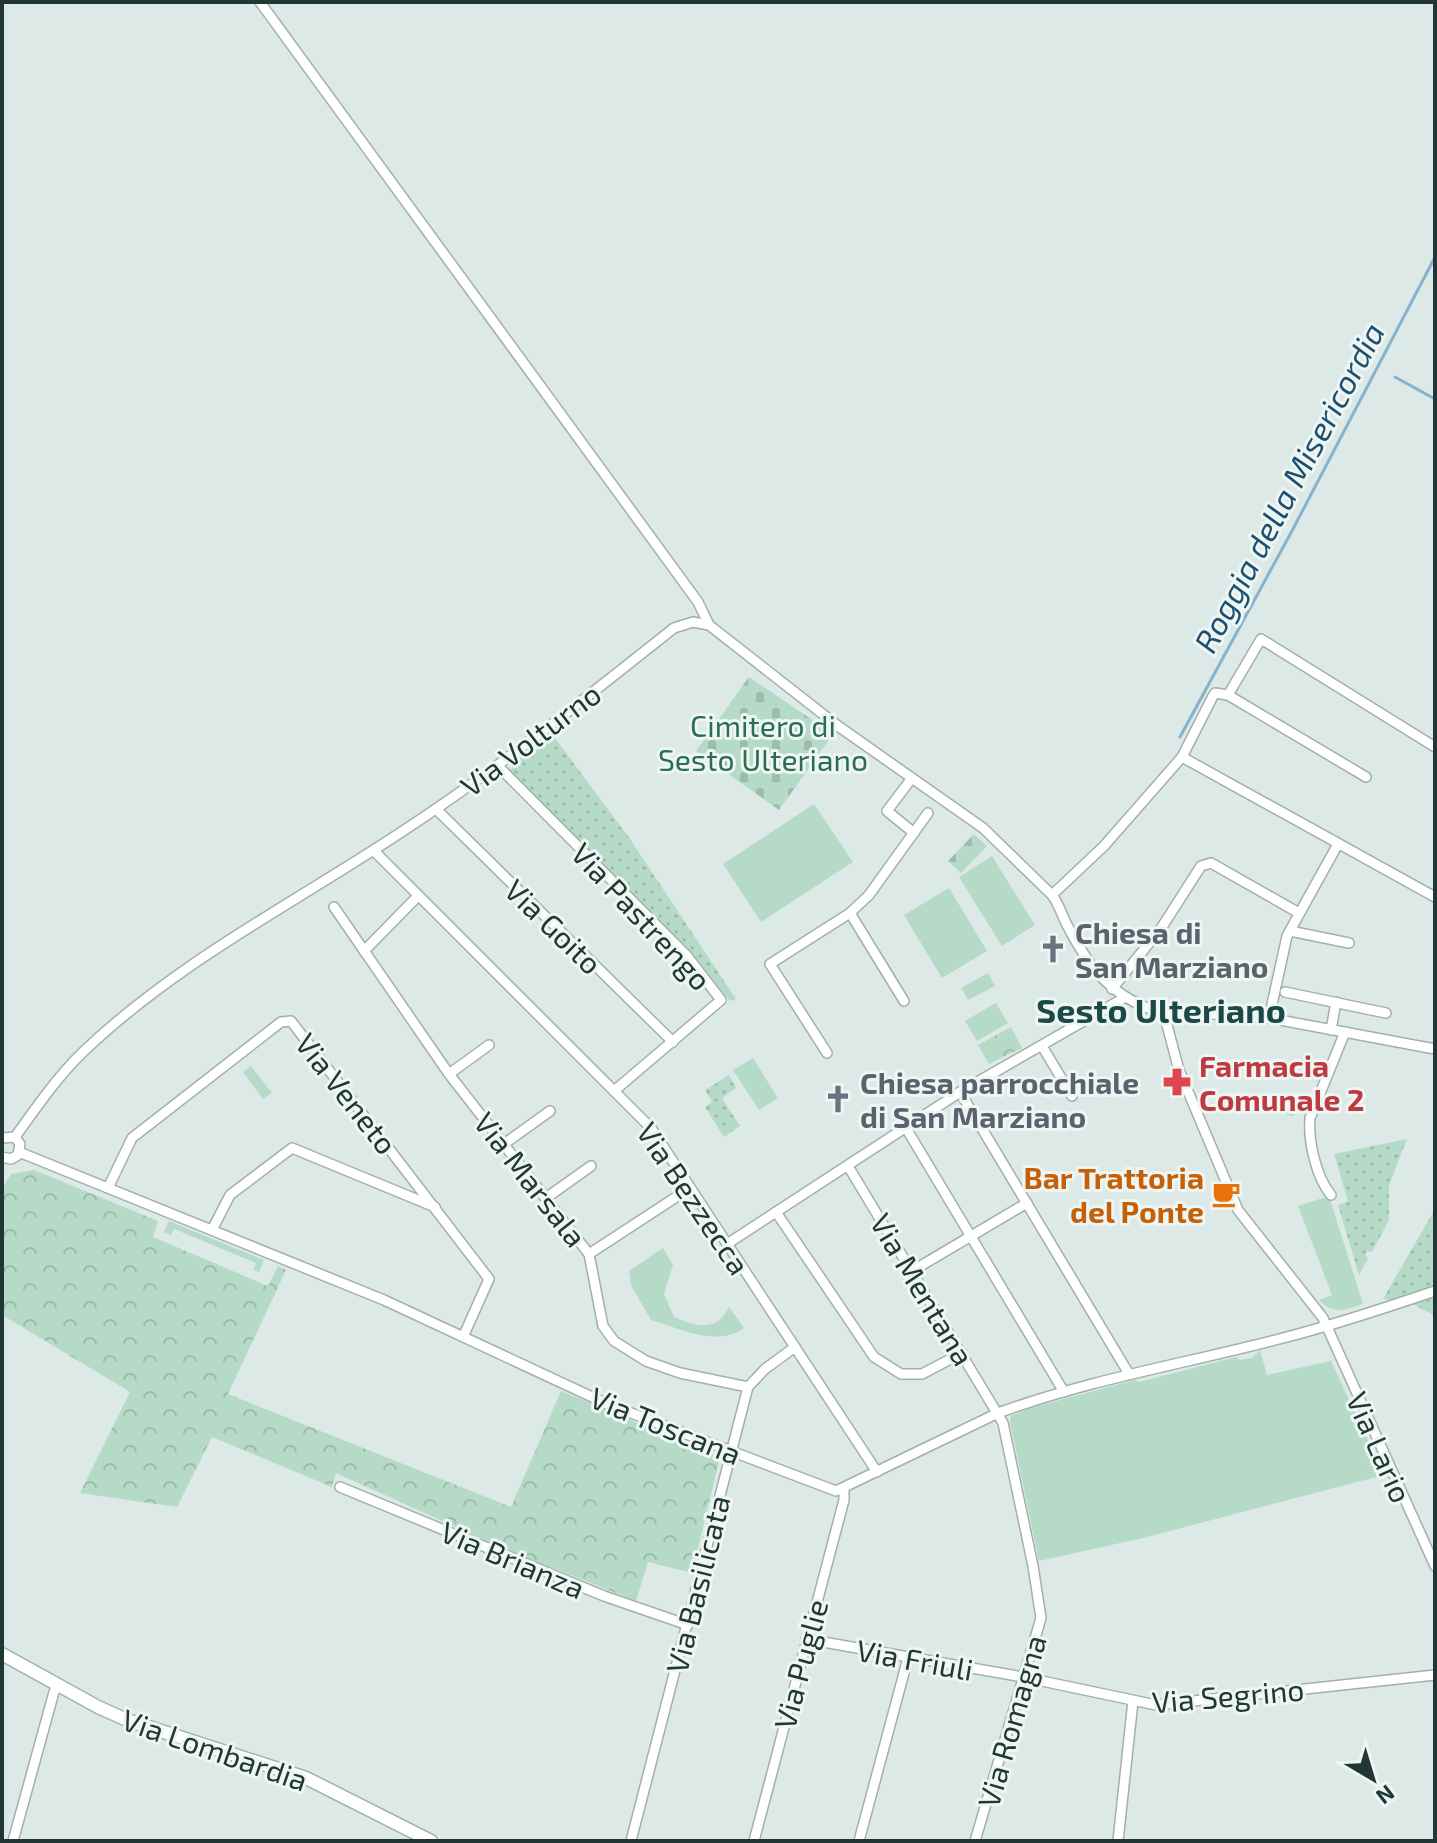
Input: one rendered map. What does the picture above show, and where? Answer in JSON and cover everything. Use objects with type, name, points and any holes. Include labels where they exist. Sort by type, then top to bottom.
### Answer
[{"type":"street","points":[[260,2],[698,602],[709,625],[838,726],[983,828],[1052,895],[1066,922],[1112,989],[1124,998],[1164,1014],[1170,1011],[1269,1018],[1435,1049]]},
{"type":"street","name":"Via Volturno","points":[[15,1137],[81,1054],[134,1006],[194,964],[374,851],[498,766],[674,628],[693,622],[709,625]]},
{"type":"street","points":[[1228,695],[1261,639],[1435,747]]},
{"type":"street","points":[[1052,895],[1104,846],[1182,757],[1215,693],[1228,695],[1366,777]]},
{"type":"street","points":[[1182,757],[1435,897]]},
{"type":"street","name":"Via Pastrengo","points":[[498,766],[687,956],[721,1000],[614,1091]]},
{"type":"street","points":[[912,778],[887,811],[914,833]]},
{"type":"street","name":"Via Goito","points":[[436,809],[673,1042]]},
{"type":"street","points":[[827,1053],[770,964],[850,913],[869,895],[928,813]]},
{"type":"street","points":[[1269,1018],[1290,931],[1338,844]]},
{"type":"street","name":"Via Bezzecca","points":[[374,851],[651,1128],[877,1472]]},
{"type":"street","points":[[1112,989],[1162,927],[1205,864],[1211,863],[1299,913]]},
{"type":"street","points":[[364,951],[418,896]]},
{"type":"street","name":"Via Marsala","points":[[334,907],[449,1074],[589,1254],[603,1326],[614,1341],[646,1361],[680,1373],[748,1387]]},
{"type":"street","points":[[850,913],[904,1001]]},
{"type":"street","points":[[1290,931],[1349,943]]},
{"type":"street","points":[[1285,992],[1386,1013]]},
{"type":"street","points":[[727,1244],[960,1092],[1124,998]]},
{"type":"street","points":[[1331,1030],[1336,1002]]},
{"type":"street","name":"Via Lario","points":[[1164,1014],[1179,1070],[1238,1210],[1323,1318],[1435,1566]]},
{"type":"street","name":"Via Veneto","points":[[108,1188],[132,1138],[286,1020],[291,1021],[489,1279],[463,1337]]},
{"type":"street","points":[[1331,1195],[1324,1186],[1309,1127],[1345,1032]]},
{"type":"street","points":[[449,1074],[489,1045]]},
{"type":"street","points":[[1042,1046],[1072,1096]]},
{"type":"street","points":[[960,1092],[1129,1374]]},
{"type":"street","points":[[504,1144],[550,1111]]},
{"type":"street","points":[[906,1128],[1064,1392]]},
{"type":"street","points":[[2,1138],[15,1137],[20,1144],[19,1152],[11,1159],[3,1159]]},
{"type":"street","points":[[212,1230],[230,1195],[292,1148],[436,1208]]},
{"type":"street","name":"Via Toscana","points":[[19,1152],[384,1300],[605,1403],[836,1491],[844,1488]]},
{"type":"street","points":[[546,1198],[591,1166]]},
{"type":"street","name":"Via Mentana","points":[[848,1166],[998,1413]]},
{"type":"street","points":[[589,1254],[690,1188]]},
{"type":"street","points":[[912,1271],[1027,1203]]},
{"type":"street","points":[[776,1212],[874,1357],[901,1374],[922,1374],[962,1353]]},
{"type":"street","points":[[844,1488],[998,1413],[1129,1374],[1326,1327],[1435,1291]]},
{"type":"street","points":[[748,1387],[765,1369],[795,1347]]},
{"type":"street","name":"Via Basilicata","points":[[631,1841],[748,1387]]},
{"type":"street","name":"Via Romagna","points":[[975,1841],[1041,1618],[1003,1423],[998,1413]]},
{"type":"street","name":"Via Brianza","points":[[340,1487],[604,1596],[688,1625]]},
{"type":"street","name":"Via Puglie","points":[[754,1841],[846,1493],[844,1488]]},
{"type":"street","name":"Via Friuli","points":[[806,1639],[1023,1677]]},
{"type":"street","name":"Via Lombardia","points":[[2,1654],[127,1720],[306,1778],[431,1841]]},
{"type":"street","points":[[859,1841],[908,1658]]},
{"type":"street","name":"Via Segrino","points":[[1023,1677],[1156,1705],[1435,1675]]},
{"type":"street","points":[[13,1841],[58,1685]]},
{"type":"street","points":[[1118,1841],[1133,1701]]},
{"type":"green space","name":"Cimitero di Sesto Ulteriano","points":[[749,677],[833,734],[779,810],[696,751]]},
{"type":"green space","points":[[552,734],[630,839],[736,999],[730,1001],[693,954],[510,772],[515,761]]},
{"type":"green space","points":[[814,804],[853,862],[761,922],[723,864]]},
{"type":"green space","points":[[974,834],[987,846],[961,873],[948,861]]},
{"type":"green space","points":[[992,856],[1035,925],[1002,946],[959,877]]},
{"type":"green space","points":[[949,888],[987,951],[942,978],[904,915]]},
{"type":"green space","points":[[988,973],[995,986],[968,1000],[961,988]]},
{"type":"green space","points":[[996,1003],[1008,1023],[977,1041],[965,1021]]},
{"type":"green space","points":[[1011,1027],[1022,1048],[989,1064],[978,1045]]},
{"type":"green space","points":[[753,1058],[778,1098],[759,1110],[733,1070]]},
{"type":"green space","points":[[251,1066],[272,1093],[263,1099],[243,1072]]},
{"type":"green space","points":[[729,1075],[736,1088],[722,1098],[740,1126],[724,1137],[705,1107],[712,1102],[705,1090]]},
{"type":"green space","points":[[1266,1095],[1297,1101],[1294,1116],[1263,1109]]},
{"type":"green space","points":[[1407,1139],[1389,1185],[1389,1220],[1372,1252],[1367,1251],[1365,1255],[1368,1258],[1359,1275],[1338,1205],[1348,1201],[1334,1154]]},
{"type":"green space","points":[[34,1170],[158,1221],[153,1237],[268,1286],[278,1266],[286,1270],[228,1394],[511,1507],[561,1391],[720,1457],[692,1573],[648,1562],[636,1601],[493,1544],[336,1473],[332,1487],[212,1437],[177,1507],[80,1493],[130,1392],[2,1315],[2,1189],[11,1174]]},
{"type":"green space","points":[[1329,1196],[1363,1304],[1345,1309],[1329,1308],[1319,1300],[1332,1295],[1298,1206]]},
{"type":"green space","points":[[1435,1209],[1435,1316],[1411,1303],[1383,1299]]},
{"type":"green space","points":[[169,1221],[264,1260],[259,1272],[253,1270],[256,1263],[174,1229],[171,1235],[164,1232]]},
{"type":"green space","points":[[663,1248],[673,1265],[664,1294],[674,1317],[697,1325],[712,1324],[729,1307],[744,1328],[733,1334],[710,1336],[651,1320],[631,1285],[629,1271]]},
{"type":"green space","points":[[1260,1350],[1267,1375],[1331,1361],[1384,1475],[1143,1538],[1039,1561],[1011,1416],[1135,1380],[1139,1382],[1236,1357],[1240,1360],[1252,1358]]},
{"type":"waterway","name":"Roggia della Misericordia","points":[[1180,737],[1435,257]]},
{"type":"waterway","points":[[1395,377],[1435,399]]},
{"type":"place","name":"Chiesa di San Marziano","points":[[1053,949]]},
{"type":"place","name":"Farmacia Comunale 2","points":[[1177,1082]]},
{"type":"place","name":"Chiesa parrocchiale di San Marziano","points":[[838,1099]]},
{"type":"place","name":"Bar Trattoria del Ponte","points":[[1226,1194]]},
{"type":"district","name":"Sesto Ulteriano","points":[[1161,1009]]}]
